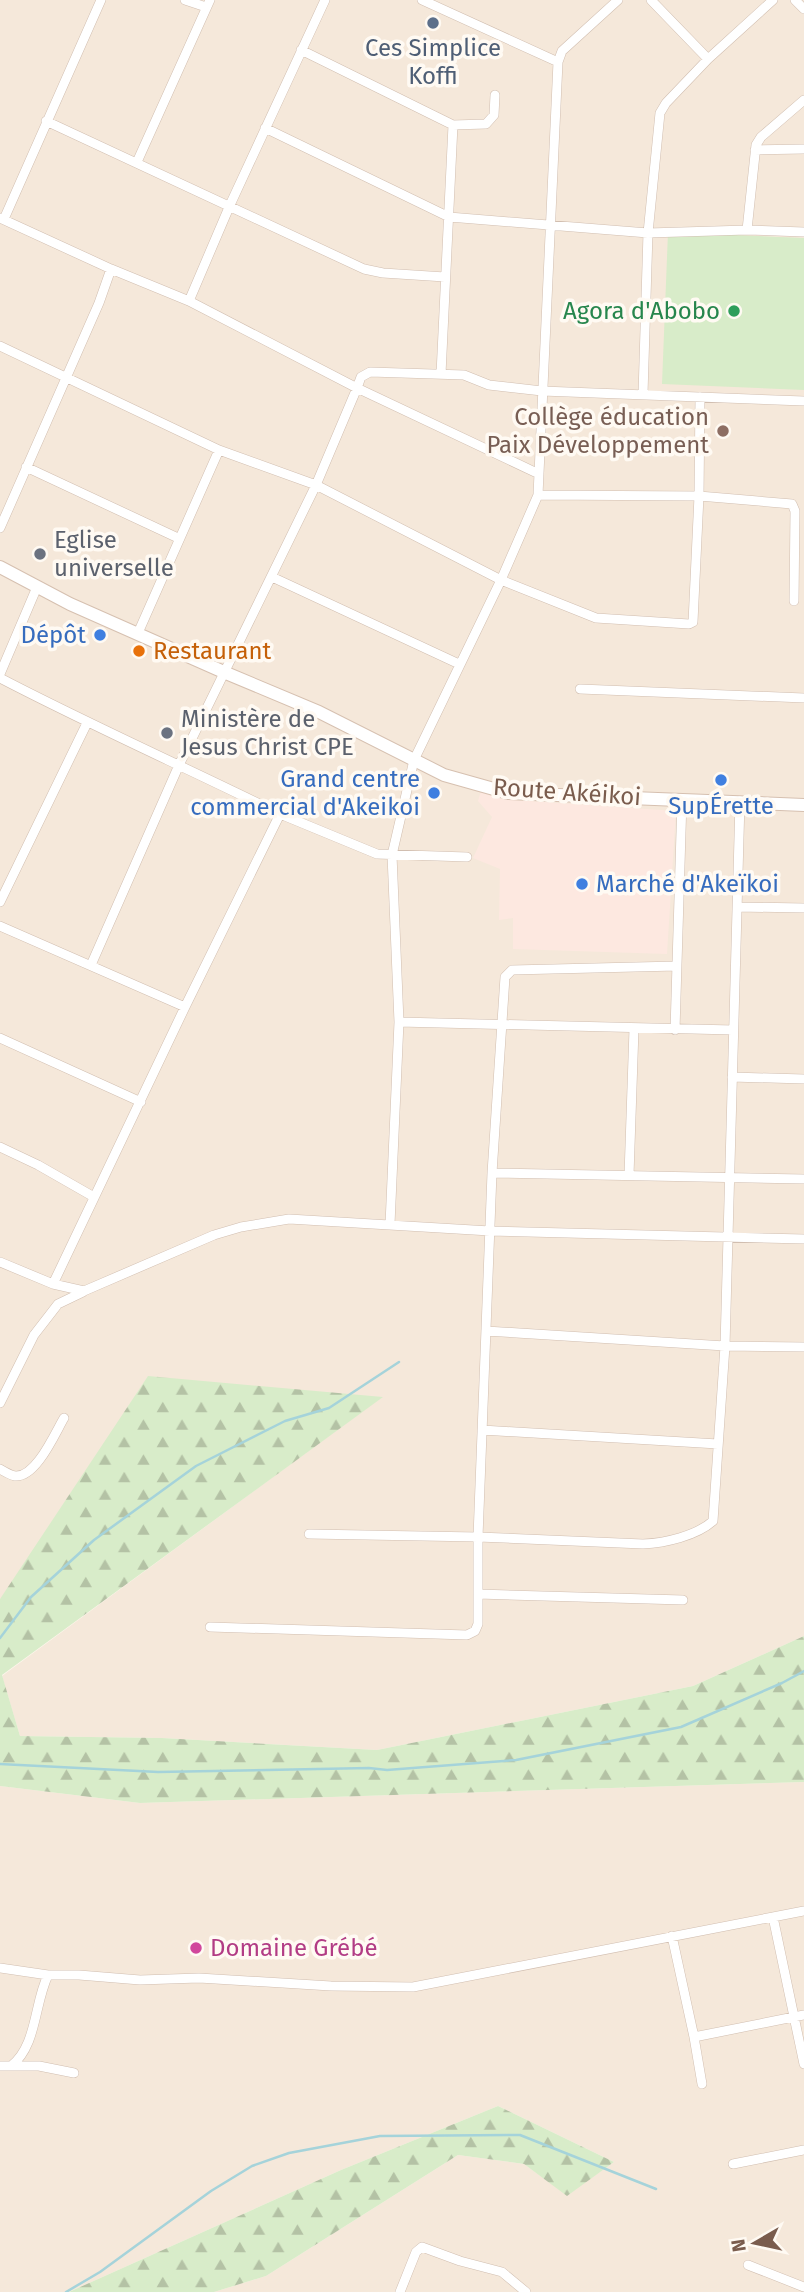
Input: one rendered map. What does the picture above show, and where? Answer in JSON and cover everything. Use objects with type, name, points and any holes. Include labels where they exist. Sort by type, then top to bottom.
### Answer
[{"type":"street","points":[[102,0],[2,218],[111,269],[189,301],[357,388],[539,474]]},
{"type":"street","points":[[137,162],[208,4],[185,0]]},
{"type":"street","points":[[189,301],[230,205],[325,0]]},
{"type":"street","points":[[422,0],[441,4],[558,62]]},
{"type":"street","points":[[390,1224],[399,1022],[392,855],[414,760],[501,580],[538,495],[558,62],[562,51],[618,0]]},
{"type":"street","points":[[651,0],[708,59]]},
{"type":"street","points":[[643,394],[648,233],[660,113],[666,103],[708,59],[773,0]]},
{"type":"street","points":[[795,0],[804,9]]},
{"type":"street","points":[[301,50],[453,125],[486,124],[494,115],[495,95]]},
{"type":"street","points":[[747,230],[755,149],[761,137],[804,100]]},
{"type":"street","points":[[46,121],[363,269],[445,277]]},
{"type":"street","points":[[441,374],[453,125]]},
{"type":"street","points":[[265,128],[449,217],[648,233],[747,230],[804,232]]},
{"type":"street","points":[[755,149],[804,149]]},
{"type":"street","points":[[0,528],[99,303],[111,269]]},
{"type":"street","points":[[0,346],[219,450],[316,485],[501,580],[604,620],[693,622],[700,397]]},
{"type":"street","points":[[92,965],[179,765],[316,485],[361,377],[370,372],[464,375],[489,384],[541,391],[804,401]]},
{"type":"street","points":[[138,633],[219,450]]},
{"type":"street","points":[[26,467],[178,538]]},
{"type":"street","points":[[538,495],[699,496],[794,506],[794,601]]},
{"type":"street","name":"Route Akéikoi","points":[[0,567],[70,604],[319,712],[444,775],[508,793],[804,805]]},
{"type":"street","points":[[271,577],[460,664]]},
{"type":"street","points":[[37,587],[0,676],[87,723],[280,814],[377,854],[467,858]]},
{"type":"street","points":[[580,689],[804,698]]},
{"type":"street","points":[[0,902],[87,723]]},
{"type":"street","points":[[675,1030],[682,799]]},
{"type":"street","points":[[309,1534],[643,1544],[659,1543],[699,1530],[713,1521],[725,1346],[740,801]]},
{"type":"street","points":[[53,1284],[280,814]]},
{"type":"street","points":[[737,907],[804,908]]},
{"type":"street","points":[[0,926],[185,1006]]},
{"type":"street","points":[[210,1627],[467,1634],[475,1631],[478,1624],[478,1537],[492,1173],[505,977],[512,970],[677,966]]},
{"type":"street","points":[[399,1022],[733,1030]]},
{"type":"street","points":[[629,1175],[634,1029]]},
{"type":"street","points":[[0,1038],[141,1102]]},
{"type":"street","points":[[732,1077],[804,1079]]},
{"type":"street","points":[[0,1147],[94,1197]]},
{"type":"street","points":[[492,1173],[804,1179]]},
{"type":"street","points":[[0,1403],[34,1335],[58,1304],[215,1235],[241,1227],[289,1219],[490,1231],[804,1239]]},
{"type":"street","points":[[0,1262],[53,1284],[84,1292]]},
{"type":"street","points":[[486,1331],[725,1346],[804,1347]]},
{"type":"street","points":[[0,1469],[16,1476],[23,1475],[37,1464],[64,1418]]},
{"type":"street","points":[[482,1430],[718,1444]]},
{"type":"street","points":[[478,1594],[683,1600]]},
{"type":"street","points":[[0,1968],[48,1975],[140,1980],[199,1978],[331,1986],[414,1987],[804,1911]]},
{"type":"street","points":[[773,1917],[799,2015],[804,2064]]},
{"type":"street","points":[[672,1936],[702,2084]]},
{"type":"street","points":[[11,2066],[25,2050],[38,1999],[48,1975]]},
{"type":"street","points":[[694,2037],[799,2015]]},
{"type":"street","points":[[0,2066],[50,2068],[74,2073]]},
{"type":"street","points":[[733,2164],[804,2150]]},
{"type":"street","points":[[400,2292],[416,2252],[422,2247],[502,2272],[525,2291]]},
{"type":"street","points":[[748,2265],[804,2287]]},
{"type":"shaded area","points":[[0,0],[804,0],[804,1636],[693,1686],[377,1750],[162,1738],[20,1736],[2,1676],[382,1397],[0,1599]]},
{"type":"shaded area","points":[[482,788],[502,799],[676,811],[667,954],[513,949],[513,918],[499,920],[500,869],[473,858],[492,817],[478,801]]},
{"type":"shaded area","points":[[804,1782],[804,2292],[214,2292],[266,2276],[458,2155],[524,2164],[567,2195],[614,2162],[498,2106],[341,2170],[69,2292],[0,2292],[0,1786],[140,1803]]},
{"type":"green space","name":"Agora d'Abobo","points":[[668,232],[804,238],[804,390],[662,384]]},
{"type":"green space","points":[[148,1376],[383,1397],[2,1675],[20,1736],[162,1738],[377,1750],[693,1686],[804,1636],[804,1782],[140,1803],[0,1786],[0,1599]]},
{"type":"green space","points":[[498,2106],[614,2162],[567,2196],[524,2164],[458,2155],[266,2276],[214,2292],[69,2292],[341,2170]]},
{"type":"waterway","points":[[0,1638],[31,1597],[94,1540],[196,1466],[285,1421],[329,1408],[399,1362]]},
{"type":"waterway","points":[[0,1764],[158,1772],[369,1768],[387,1770],[516,1760],[681,1727],[804,1671]]},
{"type":"waterway","points":[[66,2292],[100,2272],[211,2191],[252,2166],[289,2153],[380,2136],[520,2135],[656,2189]]},
{"type":"place","name":"Ces Simplice Koffi","points":[[433,23]]},
{"type":"place","name":"Agora d'Abobo","points":[[734,311]]},
{"type":"place","name":"Collège éducation Paix Développement","points":[[723,431]]},
{"type":"place","name":"Eglise universelle","points":[[40,554]]},
{"type":"place","name":"Dépôt","points":[[100,635]]},
{"type":"place","name":"Restaurant","points":[[139,651]]},
{"type":"place","name":"Ministère de Jesus Christ CPE","points":[[167,733]]},
{"type":"place","name":"SupÉrette","points":[[721,780]]},
{"type":"place","name":"Grand centre commercial d'Akeikoi","points":[[434,793]]},
{"type":"place","name":"Marché d'Akeïkoi","points":[[582,884]]},
{"type":"place","name":"Domaine Grébé","points":[[196,1948]]}]
